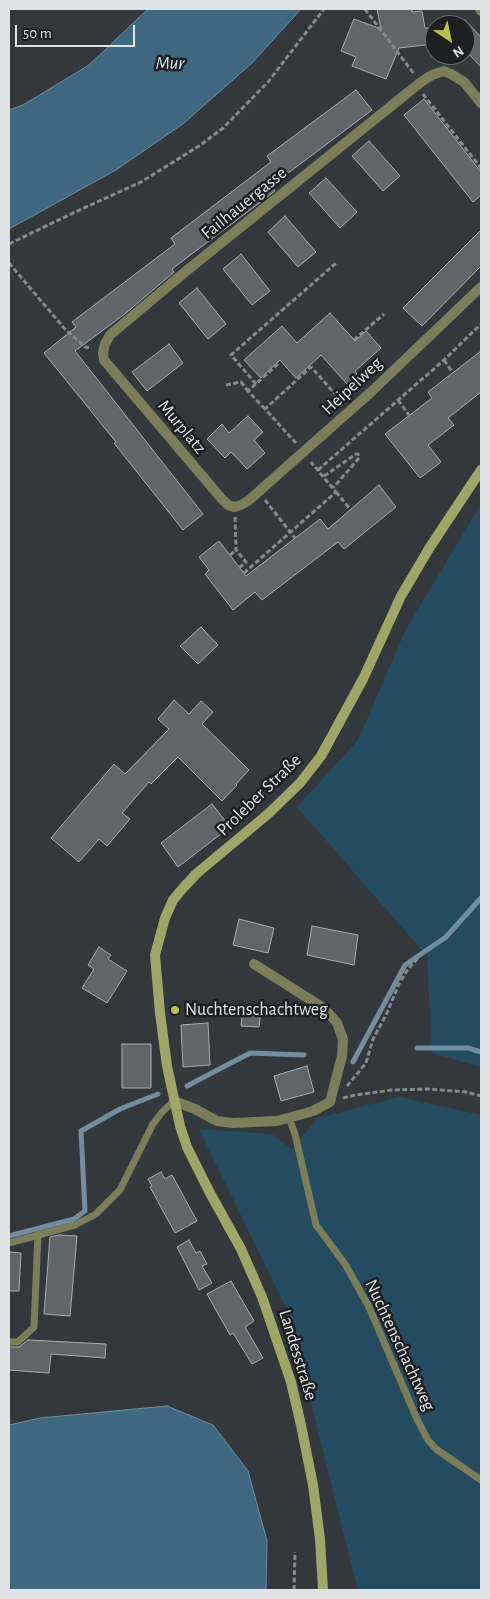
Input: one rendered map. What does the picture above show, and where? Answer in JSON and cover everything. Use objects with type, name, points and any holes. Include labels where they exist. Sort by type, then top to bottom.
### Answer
[{"type":"main road","name":"Proleber Straße","points":[[187,1147],[174,1102],[167,1066],[155,955],[160,934],[174,900],[196,874],[268,814],[300,783],[322,756],[364,679],[401,596],[430,546],[481,470]]},
{"type":"main road","name":"Landesstraße","points":[[187,1147],[210,1194],[241,1249],[262,1297],[291,1382],[312,1484],[320,1538],[323,1590]]},
{"type":"street","name":"Failhauergasse","points":[[103,356],[105,344],[110,335],[184,272],[421,87],[432,75],[444,71],[451,74],[464,82],[481,103]]},
{"type":"street","name":"Heipelweg","points":[[238,506],[258,492],[350,411],[481,287]]},
{"type":"street","name":"Murplatz","points":[[103,356],[221,498],[228,504],[238,506]]},
{"type":"street","points":[[174,1102],[195,1109],[217,1121],[233,1123],[278,1121],[313,1111],[330,1102],[342,1056],[343,1039],[337,1023],[325,1009],[254,964]]},
{"type":"lane","points":[[9,1242],[75,1224],[96,1214],[120,1190],[153,1124],[162,1112],[174,1102]]},
{"type":"lane","name":"Nuchtenschachtweg","points":[[288,1118],[295,1134],[316,1225],[345,1264],[369,1307],[417,1419],[428,1440],[436,1448],[481,1480]]},
{"type":"lane","points":[[9,1342],[18,1342],[34,1327],[38,1234]]},
{"type":"path","points":[[9,244],[141,182],[169,166],[215,134],[246,107],[268,82],[324,9]]},
{"type":"path","points":[[365,9],[481,168]]},
{"type":"path","points":[[256,384],[231,355],[336,262]]},
{"type":"path","points":[[9,263],[64,328],[84,347],[103,356]]},
{"type":"path","points":[[354,340],[384,314]]},
{"type":"path","points":[[318,470],[444,360],[481,324]]},
{"type":"path","points":[[444,360],[453,372]]},
{"type":"path","points":[[248,390],[278,364]]},
{"type":"path","points":[[265,408],[311,367],[350,411]]},
{"type":"path","points":[[226,384],[241,382],[304,452],[350,509]]},
{"type":"path","points":[[398,400],[409,415]]},
{"type":"path","points":[[244,573],[335,490],[359,458],[358,454],[324,476]]},
{"type":"path","points":[[258,492],[295,538]]},
{"type":"path","points":[[238,506],[236,550],[246,562],[239,568]]},
{"type":"path","points":[[230,555],[236,550]]},
{"type":"path","points":[[330,1102],[350,1084],[366,1063],[373,1039],[399,984],[408,968],[419,957]]},
{"type":"path","points":[[330,1102],[355,1095],[392,1090],[429,1089],[466,1092],[481,1096]]},
{"type":"path","points":[[294,1590],[295,1552]]},
{"type":"shaded area","points":[[481,504],[481,1067],[432,1053],[427,956],[297,807],[358,740],[406,629]]},
{"type":"shaded area","points":[[399,1097],[481,1115],[481,1590],[358,1590],[289,1314],[199,1129],[272,1134],[292,1149],[318,1118]]},
{"type":"water","name":"Mur","points":[[148,9],[301,9],[252,63],[184,123],[116,170],[9,229],[9,110],[23,105],[89,65]]},
{"type":"water","points":[[167,1406],[213,1425],[248,1471],[267,1541],[266,1590],[9,1590],[9,1425],[40,1418]]},
{"type":"building","points":[[377,9],[412,9],[412,12],[422,11],[425,45],[399,48],[386,79],[352,66],[356,57],[341,51],[354,19],[381,29]]},
{"type":"building","points":[[475,31],[481,37],[481,67],[475,61]]},
{"type":"building","points":[[356,90],[372,110],[271,186],[275,191],[172,269],[174,272],[126,313],[75,351],[203,514],[183,530],[114,443],[116,442],[44,353],[76,327],[72,322],[175,244],[171,238],[271,162],[267,156]]},
{"type":"building","points":[[424,99],[481,172],[481,195],[473,202],[404,115]]},
{"type":"building","points":[[369,141],[400,176],[383,191],[352,156]]},
{"type":"building","points":[[326,178],[357,212],[340,228],[309,193]]},
{"type":"building","points":[[285,216],[316,252],[298,267],[268,232]]},
{"type":"building","points":[[481,230],[481,266],[422,326],[403,308]]},
{"type":"building","points":[[241,254],[270,291],[252,305],[223,269]]},
{"type":"building","points":[[197,288],[226,324],[208,339],[179,303]]},
{"type":"building","points":[[330,313],[355,341],[366,331],[381,348],[355,371],[357,374],[347,384],[321,355],[296,378],[280,360],[261,378],[244,360],[282,326],[297,343]]},
{"type":"building","points":[[169,344],[183,363],[147,391],[132,372]]},
{"type":"building","points":[[481,351],[481,392],[448,418],[454,425],[428,445],[441,462],[420,478],[385,434],[432,398],[428,392]]},
{"type":"building","points":[[248,416],[263,432],[254,440],[265,453],[247,469],[231,452],[225,458],[207,439],[222,424],[229,433]]},
{"type":"building","points":[[379,485],[396,507],[344,549],[338,542],[262,600],[255,592],[233,610],[205,574],[209,570],[199,557],[219,541],[246,576],[320,519],[328,529]]},
{"type":"building","points":[[201,627],[218,645],[198,664],[180,646]]},
{"type":"building","points":[[174,700],[189,714],[201,701],[213,712],[202,724],[249,770],[222,801],[178,757],[151,784],[149,782],[122,813],[130,819],[107,846],[99,839],[79,862],[51,838],[114,764],[125,774],[169,729],[158,719]]},
{"type":"building","points":[[212,804],[230,827],[178,867],[161,843]]},
{"type":"building","points":[[239,919],[274,928],[268,953],[233,945]]},
{"type":"building","points":[[312,926],[358,935],[354,965],[307,955]]},
{"type":"building","points":[[99,947],[111,955],[108,959],[127,971],[107,1003],[82,988],[94,969],[88,965]]},
{"type":"building","points":[[243,1007],[261,1010],[259,1027],[241,1026]]},
{"type":"building","points":[[208,1023],[210,1065],[183,1067],[181,1025]]},
{"type":"building","points":[[122,1044],[151,1044],[151,1088],[122,1088]]},
{"type":"building","points":[[307,1066],[314,1092],[281,1101],[274,1076]]},
{"type":"building","points":[[161,1172],[165,1179],[172,1175],[197,1221],[175,1233],[150,1187],[152,1186],[148,1179]]},
{"type":"building","points":[[59,1235],[77,1236],[70,1316],[44,1314],[50,1237]]},
{"type":"building","points":[[189,1240],[196,1253],[200,1251],[207,1264],[202,1266],[212,1283],[199,1290],[177,1247]]},
{"type":"building","points":[[9,1252],[21,1253],[19,1291],[9,1291]]},
{"type":"building","points":[[231,1281],[254,1321],[245,1327],[263,1358],[252,1364],[233,1333],[230,1335],[207,1294]]},
{"type":"building","points":[[28,1340],[106,1344],[105,1358],[51,1354],[49,1373],[9,1370],[9,1347],[19,1347]]},
{"type":"waterway","points":[[353,1062],[405,965],[446,937],[481,898]]},
{"type":"waterway","points":[[417,1048],[468,1048],[481,1052]]},
{"type":"waterway","points":[[187,1086],[250,1053],[304,1055]]},
{"type":"waterway","points":[[9,1236],[74,1219],[85,1211],[81,1131],[120,1109],[158,1094]]},
{"type":"place","name":"Nuchtenschachtweg","points":[[175,1010]]}]
